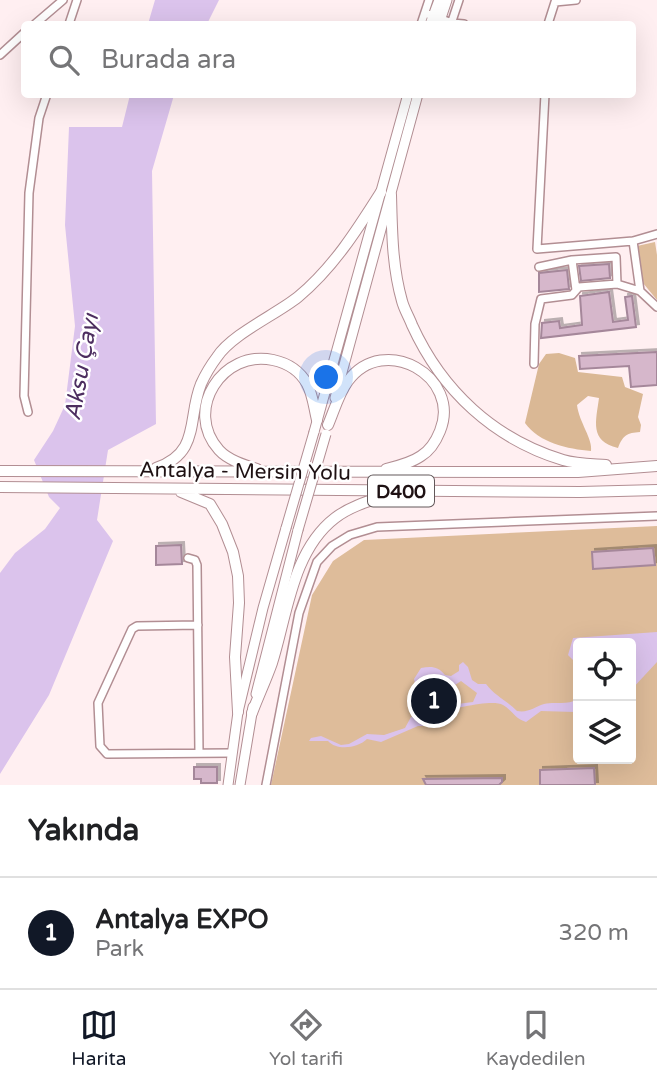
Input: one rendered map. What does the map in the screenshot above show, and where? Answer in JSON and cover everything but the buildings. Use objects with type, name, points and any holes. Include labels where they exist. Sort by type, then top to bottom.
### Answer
[{"type":"highway","points":[[386,193],[402,303],[437,372],[465,403],[499,431],[540,452],[566,461],[641,467]]},
{"type":"highway","points":[[149,470],[177,458],[188,443],[200,386],[219,354],[297,298],[327,270],[386,193]]},
{"type":"highway","points":[[267,472],[238,463],[219,450],[206,429],[210,391],[224,371],[241,361],[261,357],[280,361],[295,369],[307,383],[317,420]]},
{"type":"highway","points":[[327,429],[347,381],[363,367],[377,361],[393,359],[411,364],[426,374],[438,390],[443,405],[443,424],[436,442],[415,460],[373,472]]},
{"type":"highway","name":"Antalya - Mersin Yolu","points":[[0,471],[578,472],[657,466]]},
{"type":"highway","name":"Antalya - Mersin Yolu","points":[[0,487],[402,491],[657,490]]},
{"type":"highway","points":[[174,489],[210,504],[222,524],[233,552],[238,589],[235,657],[238,712]]},
{"type":"highway","points":[[252,713],[272,664],[286,608],[302,563],[314,540],[332,520],[349,508],[402,491]]},
{"type":"main road","points":[[434,19],[439,0]]},
{"type":"main road","points":[[434,19],[447,0]]},
{"type":"main road","points":[[240,785],[252,713],[298,530],[327,429],[407,98]]},
{"type":"main road","points":[[228,785],[238,712],[263,608],[317,420],[417,98]]},
{"type":"street","points":[[38,21],[63,0]]},
{"type":"street","points":[[70,21],[77,0]]},
{"type":"street","points":[[429,0],[434,19]]},
{"type":"street","points":[[453,21],[459,0]]},
{"type":"street","points":[[546,0],[576,0]]},
{"type":"street","points":[[549,21],[555,2]]},
{"type":"street","points":[[0,55],[21,36]]},
{"type":"street","points":[[27,412],[24,396],[29,193],[38,118],[46,98]]},
{"type":"street","points":[[545,98],[537,249],[633,241],[657,234]]},
{"type":"street","points":[[633,241],[640,291]]},
{"type":"street","points":[[539,267],[572,260],[616,257],[617,284]]},
{"type":"street","points":[[572,260],[576,290]]},
{"type":"street","points":[[534,364],[534,324],[541,299],[572,295],[579,287],[617,284],[640,291],[657,307]]},
{"type":"street","points":[[266,785],[299,613],[317,562],[332,546],[350,535],[377,527],[657,516]]},
{"type":"street","points":[[188,558],[195,560],[197,565],[200,753]]},
{"type":"street","points":[[198,625],[137,626],[132,629],[98,703],[100,746],[107,754],[231,753]]},
{"type":"shaded area","points":[[655,242],[657,300],[643,283],[637,246]]},
{"type":"shaded area","points":[[559,353],[575,358],[578,372],[622,377],[625,387],[643,394],[638,417],[640,432],[626,436],[618,448],[609,445],[602,440],[596,429],[599,398],[588,396],[577,405],[591,451],[555,444],[531,430],[525,423],[539,364],[546,354]]},
{"type":"shaded area","points":[[657,526],[657,785],[271,785],[312,595],[333,561],[364,540]]},
{"type":"water","points":[[155,0],[219,0],[208,21],[149,21]]},
{"type":"water","name":"Aksu Çayı","points":[[129,98],[173,98],[152,171],[156,424],[108,450],[97,520],[113,541],[49,695],[0,774],[0,573],[15,553],[45,529],[60,508],[49,497],[34,460],[53,431],[65,405],[75,326],[65,225],[69,127],[122,127]]},
{"type":"water","points":[[657,632],[657,662],[636,685],[636,638],[573,638]]},
{"type":"water","points":[[573,638],[573,660],[568,655]]},
{"type":"water","points":[[463,662],[468,667],[472,680],[478,684],[486,684],[517,711],[573,701],[573,712],[541,711],[526,722],[503,705],[482,704],[441,712],[431,726],[418,726],[381,742],[367,739],[358,745],[342,747],[328,741],[309,741],[321,736],[341,745],[349,744],[367,734],[384,735],[405,728],[411,717],[417,716],[420,711],[419,692],[414,679],[421,668],[434,667],[451,676],[459,671],[459,665]],"holes":[[[461,681],[477,693],[473,702],[442,706],[440,700],[434,698],[431,692],[433,687],[452,687]]]},
{"type":"place","name":"Antalya EXPO","points":[[434,701]]}]
